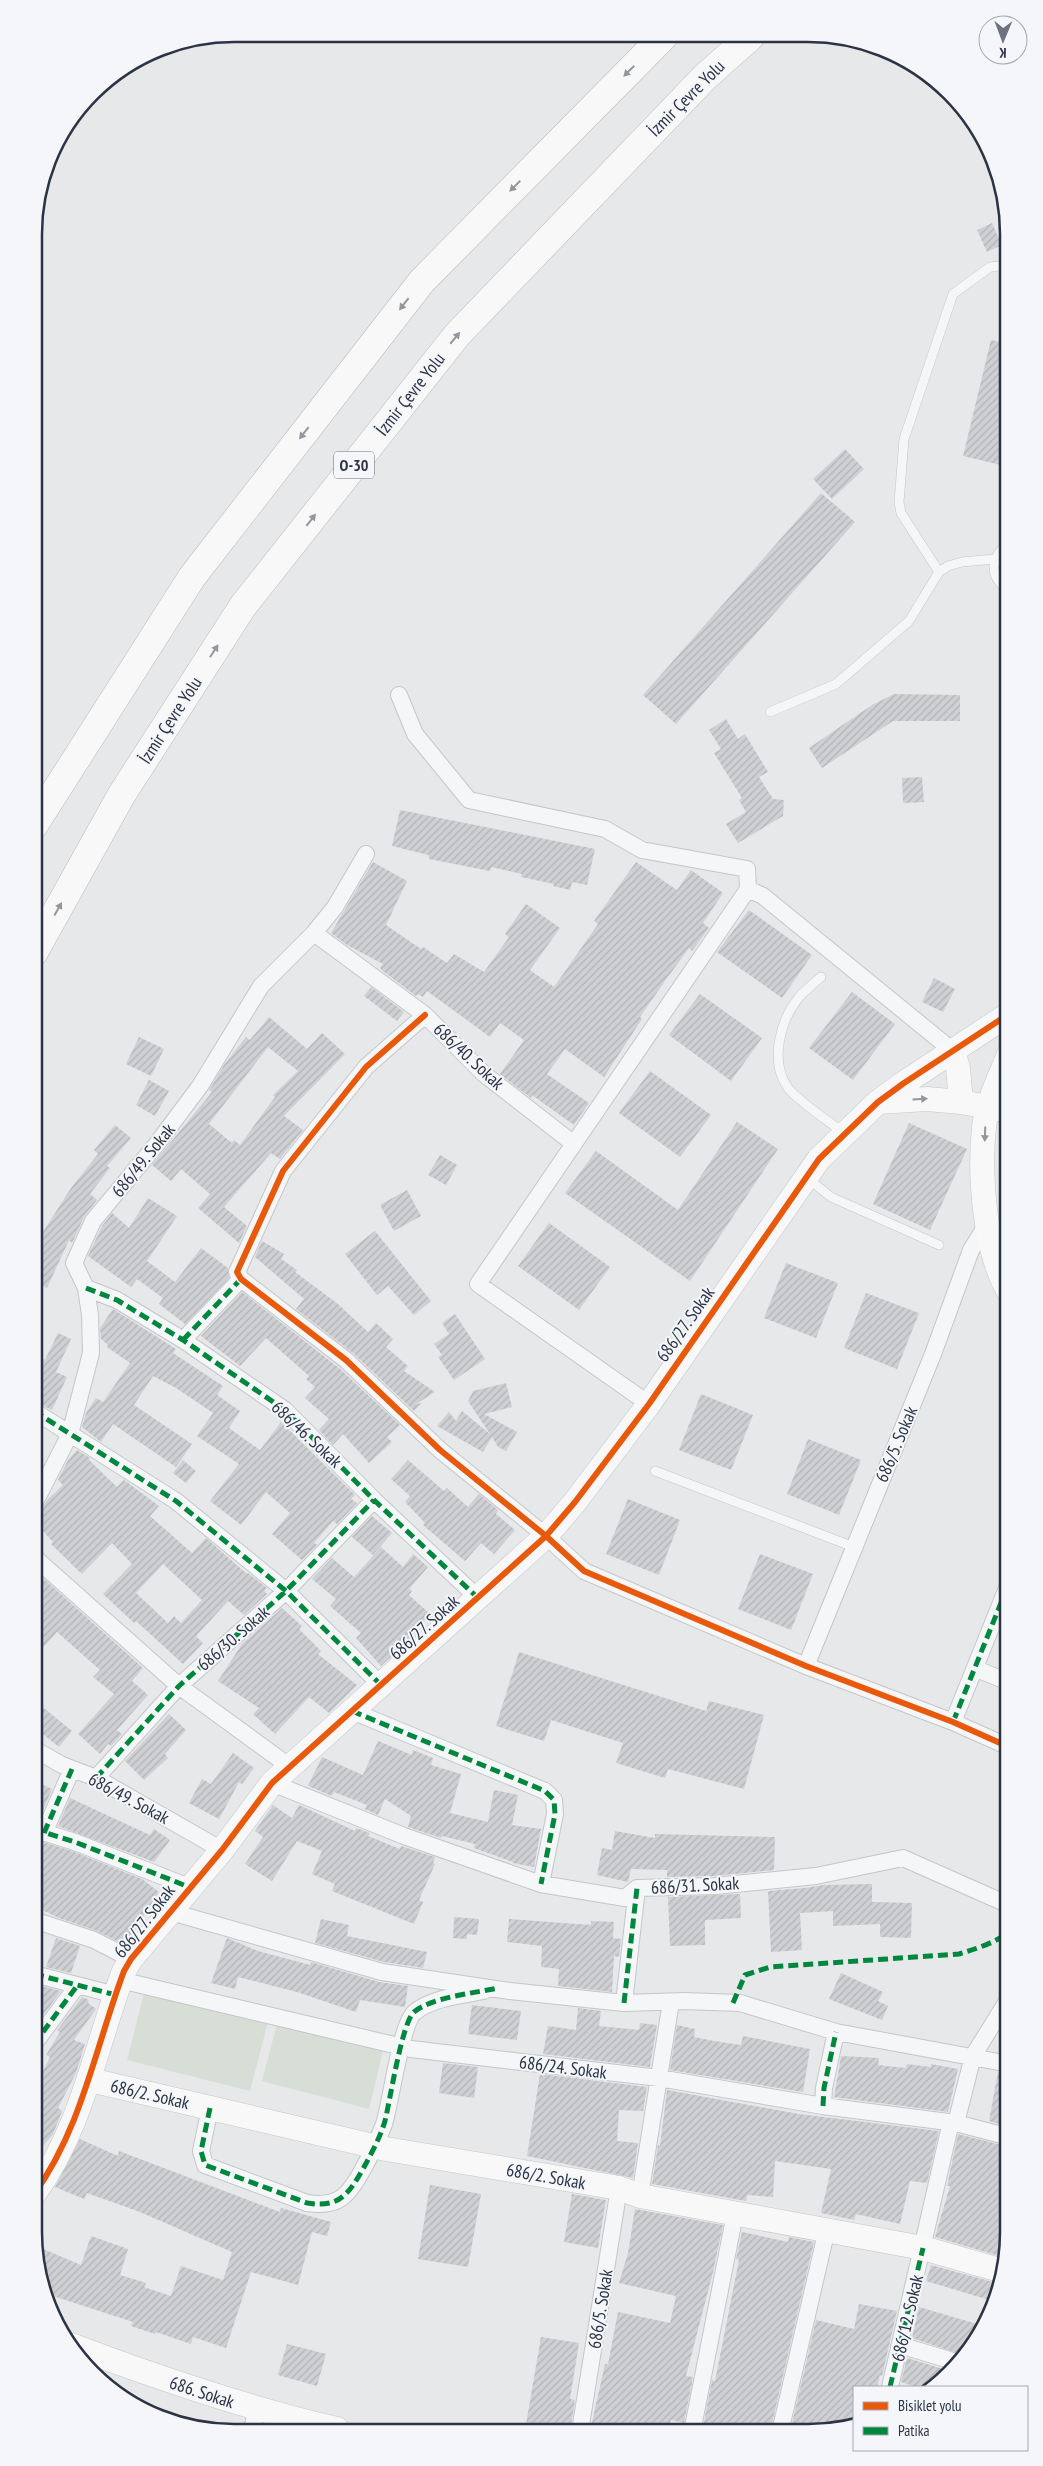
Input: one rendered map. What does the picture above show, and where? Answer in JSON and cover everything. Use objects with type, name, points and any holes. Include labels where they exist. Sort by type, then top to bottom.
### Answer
[{"type":"highway","points":[[42,812],[192,577],[422,281],[658,42]]},
{"type":"highway","name":"İzmir Çevre Yolu","points":[[42,938],[122,794],[243,606],[457,335],[705,78],[745,42]]},
{"type":"street","points":[[399,695],[415,734],[469,800],[605,829],[642,850],[747,869],[748,889],[478,1284],[649,1404]]},
{"type":"street","name":"686/49. Sokak","points":[[42,1488],[70,1434],[91,1353],[90,1315],[86,1288],[74,1263],[93,1221],[156,1144],[200,1086],[261,986],[314,933],[335,908],[366,854]]},
{"type":"street","points":[[748,889],[763,896],[953,1051],[958,1068],[961,1102]]},
{"type":"street","name":"686/40. Sokak","points":[[314,933],[425,1015],[484,1074],[574,1144]]},
{"type":"street","points":[[425,1015],[366,1067],[283,1171],[237,1272],[241,1279],[346,1360],[440,1450],[546,1536],[584,1570],[806,1666],[953,1722],[1000,1743]]},
{"type":"street","name":"686/27. Sokak","points":[[42,2183],[49,2173],[90,2080],[118,1987],[130,1959],[222,1850],[272,1783],[546,1536],[575,1502],[649,1404],[819,1159],[878,1102],[1000,1021]]},
{"type":"street","points":[[976,1038],[1000,1040]]},
{"type":"street","points":[[878,1102],[927,1099],[961,1102],[999,1109],[984,1127],[984,1198],[989,1240],[1000,1269]]},
{"type":"street","name":"686/5. Sokak","points":[[806,1666],[933,1354],[971,1250],[987,1224]]},
{"type":"street","points":[[184,1340],[241,1279]]},
{"type":"street","name":"686/46. Sokak","points":[[86,1288],[117,1300],[184,1340],[285,1410],[374,1500],[478,1598]]},
{"type":"street","points":[[42,1416],[176,1501],[286,1592],[381,1685]]},
{"type":"street","name":"686/30. Sokak","points":[[96,1778],[179,1686],[286,1592],[374,1500]]},
{"type":"street","points":[[42,1564],[179,1686],[289,1766]]},
{"type":"street","points":[[953,1722],[1000,1606]]},
{"type":"street","points":[[976,1669],[1000,1678]]},
{"type":"street","points":[[352,1711],[545,1790],[554,1800],[555,1814],[541,1884]]},
{"type":"street","name":"686/49. Sokak","points":[[42,1753],[72,1769],[96,1778],[222,1850]]},
{"type":"street","points":[[42,1825],[72,1769]]},
{"type":"street","name":"686/31. Sokak","points":[[272,1783],[404,1836],[541,1884],[625,1898],[636,1888],[716,1886],[816,1876],[903,1858],[1000,1901]]},
{"type":"street","points":[[42,1832],[75,1842],[189,1888]]},
{"type":"street","points":[[624,2003],[636,1888]]},
{"type":"street","points":[[171,1912],[382,1972],[624,2003],[740,2003],[836,2032],[1000,2062]]},
{"type":"street","points":[[42,1923],[94,1940],[130,1959]]},
{"type":"street","name":"686/24. Sokak","points":[[42,1976],[77,1986],[118,1987],[400,2047],[659,2078],[823,2106],[954,2123],[1000,2135]]},
{"type":"street","points":[[42,2033],[77,1986]]},
{"type":"street","points":[[210,2108],[201,2151],[205,2165],[307,2203],[323,2205],[338,2200],[351,2191],[375,2146],[384,2123],[400,2047],[413,2012],[425,2006],[458,1996],[498,1988]]},
{"type":"street","name":"686/5. Sokak","points":[[581,2424],[629,2192],[659,2078],[672,2002]]},
{"type":"street","name":"686/12. Sokak","points":[[890,2386],[972,2056],[1000,2012]]},
{"type":"street","points":[[823,2106],[824,2088],[836,2032]]},
{"type":"street","name":"686/2. Sokak","points":[[90,2080],[375,2146],[923,2248],[997,2269]]},
{"type":"street","points":[[694,2424],[735,2214]]},
{"type":"street","points":[[782,2424],[827,2229]]},
{"type":"street","points":[[900,2345],[950,2361]]},
{"type":"street","name":"686. Sokak","points":[[81,2348],[254,2419],[296,2424]]},
{"type":"lane","points":[[938,572],[901,513],[899,502],[904,439],[953,294],[990,267],[1000,266]]},
{"type":"lane","points":[[1000,550],[995,559],[994,576],[1000,585]]},
{"type":"lane","points":[[770,712],[836,684],[909,621],[938,572],[948,566],[962,562],[995,559]]},
{"type":"lane","points":[[821,977],[800,996],[787,1018],[779,1038],[779,1072],[790,1090],[846,1134]]},
{"type":"lane","points":[[806,1178],[831,1197],[939,1245]]},
{"type":"lane","points":[[655,1471],[854,1547]]},
{"type":"shaded area","points":[[145,1990],[268,2022],[250,2091],[127,2060]]},
{"type":"shaded area","points":[[277,2024],[383,2051],[369,2109],[262,2081]]},
{"type":"building","points":[[992,223],[1000,241],[1000,246],[987,252],[977,230]]},
{"type":"building","points":[[991,340],[1000,342],[1000,465],[963,456]]},
{"type":"building","points":[[845,449],[864,469],[832,499],[813,479]]},
{"type":"building","points":[[821,493],[855,522],[676,724],[643,695]]},
{"type":"building","points":[[894,694],[960,695],[960,721],[893,721],[822,768],[809,748],[872,705]]},
{"type":"building","points":[[726,719],[738,739],[745,734],[768,772],[759,777],[773,799],[784,800],[783,816],[738,843],[726,824],[746,812],[739,800],[742,798],[714,753],[721,749],[709,730]]},
{"type":"building","points":[[922,777],[924,802],[903,803],[902,778]]},
{"type":"building","points":[[400,810],[595,849],[587,885],[572,882],[570,890],[553,886],[554,884],[521,877],[522,874],[491,867],[490,871],[429,859],[429,855],[392,846]]},
{"type":"building","points":[[373,862],[407,881],[386,925],[421,949],[423,947],[447,963],[454,954],[484,972],[509,937],[505,934],[526,904],[560,928],[530,970],[554,987],[598,924],[594,921],[636,862],[677,890],[691,870],[723,893],[703,923],[709,928],[692,951],[689,948],[665,981],[640,1017],[642,1019],[604,1077],[565,1049],[547,1074],[589,1103],[574,1125],[532,1095],[531,1098],[500,1074],[524,1040],[500,1023],[490,1037],[427,991],[423,997],[418,994],[416,996],[383,971],[380,968],[383,964],[347,945],[331,933]]},
{"type":"building","points":[[749,910],[812,955],[782,998],[717,952]]},
{"type":"building","points":[[934,978],[955,989],[943,1012],[922,1002]]},
{"type":"building","points":[[371,987],[404,1012],[397,1021],[364,996]]},
{"type":"building","points":[[852,992],[895,1024],[853,1080],[809,1048]]},
{"type":"building","points":[[700,994],[762,1038],[731,1081],[669,1035]]},
{"type":"building","points":[[269,1017],[307,1049],[322,1033],[345,1054],[284,1116],[303,1130],[280,1159],[271,1153],[224,1207],[247,1226],[239,1243],[198,1208],[210,1194],[181,1169],[171,1181],[152,1165],[212,1092],[209,1090],[224,1065],[246,1037],[250,1040]],"holes":[[[268,1047],[298,1071],[273,1095],[275,1097],[240,1145],[234,1140],[232,1143],[209,1124]]]},
{"type":"building","points":[[139,1037],[164,1049],[151,1076],[126,1064]]},
{"type":"building","points":[[650,1071],[711,1115],[680,1157],[619,1113]]},
{"type":"building","points":[[149,1080],[169,1091],[155,1116],[136,1105]]},
{"type":"building","points":[[737,1122],[778,1149],[690,1281],[565,1193],[596,1151],[678,1210]]},
{"type":"building","points":[[909,1123],[967,1149],[930,1230],[873,1204]]},
{"type":"building","points":[[115,1125],[131,1138],[107,1166],[110,1168],[90,1194],[97,1200],[84,1217],[72,1243],[69,1240],[47,1288],[42,1286],[42,1234],[71,1188],[98,1154],[94,1150]]},
{"type":"building","points":[[440,1155],[457,1165],[446,1185],[428,1175]]},
{"type":"building","points":[[407,1190],[421,1216],[394,1231],[380,1205]]},
{"type":"building","points":[[148,1198],[177,1216],[147,1261],[175,1282],[201,1248],[228,1268],[229,1278],[185,1324],[159,1304],[163,1298],[137,1279],[131,1287],[88,1256],[102,1226],[112,1213],[129,1228]]},
{"type":"building","points":[[549,1223],[610,1267],[579,1310],[518,1266]]},
{"type":"building","points":[[375,1231],[431,1301],[414,1315],[388,1286],[377,1295],[345,1254]]},
{"type":"building","points":[[262,1241],[284,1254],[281,1259],[297,1270],[295,1272],[338,1304],[368,1332],[376,1323],[393,1339],[386,1347],[408,1366],[404,1371],[435,1392],[416,1404],[422,1403],[414,1411],[353,1353],[296,1309],[304,1299],[255,1257]]},
{"type":"building","points":[[786,1263],[838,1283],[816,1338],[764,1318]]},
{"type":"building","points":[[242,1292],[339,1368],[400,1425],[387,1437],[392,1442],[369,1463],[343,1434],[333,1445],[319,1430],[329,1419],[305,1398],[315,1387],[306,1379],[309,1376],[266,1338],[240,1366],[201,1336]]},
{"type":"building","points":[[866,1293],[919,1313],[897,1369],[844,1348]]},
{"type":"building","points":[[113,1309],[176,1349],[173,1353],[223,1386],[217,1395],[240,1411],[229,1428],[260,1450],[281,1422],[355,1495],[351,1499],[357,1503],[337,1524],[333,1521],[314,1543],[317,1545],[302,1560],[272,1534],[290,1513],[266,1492],[241,1525],[210,1501],[239,1464],[197,1436],[213,1413],[176,1388],[153,1376],[134,1405],[192,1444],[176,1467],[113,1424],[101,1442],[82,1427],[86,1413],[96,1398],[103,1402],[130,1363],[107,1347],[108,1345],[101,1339],[100,1328]]},
{"type":"building","points":[[455,1314],[485,1359],[454,1380],[438,1357],[442,1355],[434,1344],[449,1334],[442,1323]]},
{"type":"building","points":[[58,1333],[71,1339],[56,1372],[67,1377],[52,1410],[42,1405],[42,1359],[45,1360]]},
{"type":"building","points":[[506,1383],[512,1407],[484,1414],[517,1432],[506,1451],[498,1447],[492,1437],[483,1452],[437,1426],[449,1412],[456,1421],[462,1411],[490,1434],[468,1401],[473,1391]]},
{"type":"building","points":[[701,1394],[753,1415],[731,1470],[679,1450]]},
{"type":"building","points":[[808,1439],[861,1460],[839,1515],[787,1494]]},
{"type":"building","points":[[77,1450],[90,1458],[89,1460],[117,1487],[124,1480],[159,1506],[150,1516],[192,1553],[206,1538],[247,1574],[267,1588],[264,1591],[267,1594],[244,1615],[228,1601],[196,1636],[203,1643],[183,1664],[103,1594],[132,1564],[112,1543],[82,1574],[51,1544],[53,1542],[42,1530],[42,1509],[47,1500],[63,1485],[58,1480],[68,1460]],"holes":[[[163,1564],[202,1600],[181,1623],[174,1616],[168,1623],[136,1593]]]},
{"type":"building","points":[[183,1460],[196,1471],[186,1483],[173,1473]]},
{"type":"building","points":[[408,1460],[444,1491],[447,1488],[468,1507],[479,1494],[498,1510],[496,1514],[515,1530],[494,1554],[481,1543],[465,1561],[423,1525],[425,1523],[405,1502],[410,1496],[391,1479]]},
{"type":"building","points":[[628,1499],[680,1520],[659,1575],[606,1554]]},
{"type":"building","points":[[372,1516],[392,1533],[373,1555],[352,1537]]},
{"type":"building","points":[[381,1547],[403,1567],[413,1554],[428,1567],[409,1589],[412,1591],[409,1595],[430,1614],[402,1647],[381,1666],[356,1638],[361,1633],[330,1606],[336,1599],[312,1579],[332,1558],[354,1577]]},
{"type":"building","points":[[760,1554],[813,1574],[791,1630],[738,1609]]},
{"type":"building","points":[[42,1577],[143,1668],[132,1681],[148,1695],[117,1730],[122,1734],[111,1746],[108,1744],[100,1754],[78,1734],[114,1694],[93,1677],[100,1670],[57,1632],[42,1649]]},
{"type":"building","points":[[282,1608],[302,1626],[299,1629],[321,1651],[318,1654],[357,1685],[329,1713],[309,1697],[275,1734],[253,1714],[259,1708],[218,1681],[242,1644]]},
{"type":"building","points":[[519,1652],[706,1711],[709,1701],[764,1715],[744,1789],[668,1769],[665,1778],[616,1763],[623,1743],[551,1720],[544,1741],[496,1726]]},
{"type":"building","points":[[42,1707],[72,1731],[59,1747],[42,1733]]},
{"type":"building","points":[[169,1714],[186,1730],[165,1754],[168,1758],[144,1780],[125,1761]]},
{"type":"building","points":[[378,1741],[412,1755],[413,1750],[433,1758],[431,1765],[461,1774],[450,1813],[488,1822],[494,1790],[518,1795],[512,1825],[541,1829],[534,1867],[513,1863],[474,1848],[475,1844],[442,1836],[441,1838],[408,1827],[411,1816],[385,1799],[378,1815],[365,1809],[367,1805],[334,1792],[332,1796],[308,1786],[322,1757],[363,1775]]},
{"type":"building","points":[[233,1753],[254,1768],[242,1784],[239,1782],[219,1819],[189,1803],[202,1779],[211,1784]]},
{"type":"building","points":[[42,1785],[52,1789],[42,1813]]},
{"type":"building","points":[[70,1798],[150,1835],[154,1829],[170,1840],[154,1862],[58,1826]]},
{"type":"building","points":[[273,1805],[292,1818],[299,1805],[355,1831],[356,1828],[370,1833],[368,1836],[400,1849],[401,1846],[435,1857],[433,1863],[435,1864],[419,1900],[423,1902],[414,1924],[332,1891],[335,1884],[312,1874],[322,1851],[297,1841],[272,1881],[245,1864],[263,1837],[255,1831]]},
{"type":"building","points":[[615,1831],[655,1838],[655,1834],[775,1837],[774,1870],[714,1876],[667,1877],[667,1870],[631,1869],[628,1882],[597,1875],[602,1848],[612,1850]]},
{"type":"building","points":[[42,1842],[72,1851],[142,1879],[159,1892],[125,1945],[97,1931],[59,1918],[42,1910]]},
{"type":"building","points":[[872,1884],[872,1902],[912,1903],[911,1938],[880,1937],[880,1924],[833,1926],[833,1911],[800,1913],[802,1950],[771,1952],[768,1891],[824,1885]]},
{"type":"building","points":[[740,1894],[741,1918],[705,1920],[705,1945],[670,1946],[668,1897]]},
{"type":"building","points":[[454,1917],[479,1919],[477,1935],[467,1934],[467,1939],[453,1938]]},
{"type":"building","points":[[321,1919],[349,1925],[347,1936],[427,1952],[423,1968],[384,1962],[315,1943]]},
{"type":"building","points":[[509,1919],[591,1925],[591,1921],[614,1922],[613,1938],[621,1939],[619,1957],[614,1956],[612,1992],[558,1986],[559,1969],[541,1967],[542,1946],[507,1942]]},
{"type":"building","points":[[56,1938],[80,1946],[71,1973],[46,1967]]},
{"type":"building","points":[[227,1938],[258,1951],[310,1965],[311,1962],[379,1982],[408,1986],[405,2007],[360,2000],[356,2012],[297,1992],[238,1977],[235,1989],[211,1983]]},
{"type":"building","points":[[841,1973],[883,1992],[878,2001],[888,2006],[882,2020],[829,1999]]},
{"type":"building","points":[[42,1986],[61,1991],[42,2017]]},
{"type":"building","points":[[82,1997],[89,2000],[88,2003],[96,2009],[74,2040],[85,2044],[76,2073],[58,2108],[62,2111],[53,2134],[42,2147],[42,2074],[50,2057],[46,2055],[60,2032],[57,2030]]},
{"type":"building","points":[[472,2005],[521,2011],[517,2040],[468,2034]]},
{"type":"building","points":[[578,2008],[601,2011],[599,2026],[639,2030],[640,2023],[657,2025],[650,2067],[543,2054],[548,2026],[576,2030]]},
{"type":"building","points":[[677,2025],[695,2029],[694,2037],[714,2041],[741,2045],[743,2036],[810,2049],[803,2092],[670,2070]]},
{"type":"building","points":[[841,2056],[879,2058],[878,2065],[906,2068],[907,2064],[931,2067],[931,2064],[958,2069],[948,2112],[834,2097]]},
{"type":"building","points":[[443,2063],[478,2067],[474,2098],[439,2093]]},
{"type":"building","points":[[998,2072],[1000,2072],[1000,2124],[989,2121]]},
{"type":"building","points":[[540,2074],[647,2087],[643,2111],[619,2110],[617,2141],[638,2143],[633,2178],[527,2156]]},
{"type":"building","points":[[667,2090],[799,2114],[939,2131],[927,2183],[910,2181],[900,2224],[856,2214],[854,2220],[821,2213],[831,2169],[775,2161],[773,2197],[747,2195],[746,2201],[652,2184],[658,2145],[660,2146]]},
{"type":"building","points":[[958,2134],[1000,2145],[999,2256],[935,2237],[950,2186],[947,2186]]},
{"type":"building","points":[[80,2139],[118,2156],[119,2151],[280,2212],[281,2208],[331,2222],[327,2236],[312,2232],[298,2285],[251,2272],[226,2348],[193,2337],[191,2344],[131,2326],[133,2322],[54,2296],[46,2269],[43,2249],[81,2265],[91,2236],[128,2249],[120,2275],[146,2283],[144,2287],[171,2296],[181,2266],[223,2280],[232,2252],[140,2212],[87,2193],[84,2199],[55,2187]]},
{"type":"building","points":[[430,2185],[481,2194],[468,2267],[418,2259]]},
{"type":"building","points":[[572,2194],[606,2200],[598,2248],[564,2242]]},
{"type":"building","points":[[635,2209],[723,2225],[686,2376],[693,2377],[684,2423],[671,2420],[671,2424],[592,2424],[605,2364],[608,2364],[618,2312],[670,2323],[676,2296],[619,2283],[628,2253]]},
{"type":"building","points":[[742,2232],[788,2242],[789,2237],[814,2242],[772,2424],[704,2424],[712,2380],[715,2381],[739,2260],[736,2259]]},
{"type":"building","points":[[931,2265],[994,2282],[988,2300],[926,2281]]},
{"type":"building","points":[[859,2304],[897,2311],[882,2376],[880,2375],[877,2386],[853,2386],[853,2418],[834,2422],[792,2424],[816,2320],[854,2329]]},
{"type":"building","points":[[919,2307],[977,2324],[957,2353],[912,2338]]},
{"type":"building","points":[[541,2337],[579,2343],[570,2399],[575,2400],[571,2424],[526,2424]]},
{"type":"building","points":[[287,2344],[326,2354],[317,2386],[278,2375]]},
{"type":"building","points":[[907,2358],[942,2369],[923,2386],[913,2386],[901,2382]]},
{"type":"marked path","points":[[183,1340],[241,1279]]},
{"type":"marked path","points":[[86,1288],[117,1300],[183,1340],[285,1410],[374,1500],[478,1598]]},
{"type":"marked path","points":[[42,1416],[176,1501],[286,1591],[381,1685]]},
{"type":"marked path","points":[[96,1778],[179,1686],[286,1591],[374,1500]]},
{"type":"marked path","points":[[953,1722],[1000,1605]]},
{"type":"marked path","points":[[352,1711],[545,1791],[554,1800],[555,1814],[541,1884]]},
{"type":"marked path","points":[[44,1833],[72,1769]]},
{"type":"marked path","points":[[42,1832],[75,1842],[189,1887]]},
{"type":"marked path","points":[[624,2003],[637,1888]]},
{"type":"marked path","points":[[733,2003],[745,1975],[770,1967],[959,1954],[979,1948],[1000,1938]]},
{"type":"marked path","points":[[42,1976],[116,1995]]},
{"type":"marked path","points":[[42,2033],[77,1986]]},
{"type":"marked path","points":[[210,2108],[201,2151],[205,2165],[307,2203],[318,2204],[335,2201],[347,2193],[352,2186],[381,2134],[405,2030],[414,2012],[442,1999],[498,1988]]},
{"type":"marked path","points":[[823,2106],[824,2088],[836,2032]]},
{"type":"marked path","points":[[890,2386],[923,2248]]},
{"type":"cycle path","points":[[425,1015],[366,1067],[283,1171],[237,1272],[241,1279],[346,1360],[440,1450],[546,1536],[584,1571],[806,1666],[953,1722],[1000,1743]]},
{"type":"cycle path","points":[[42,2182],[64,2142],[76,2114],[124,1971],[131,1959],[222,1850],[272,1783],[546,1536],[575,1502],[649,1404],[819,1159],[878,1102],[1000,1020]]}]
